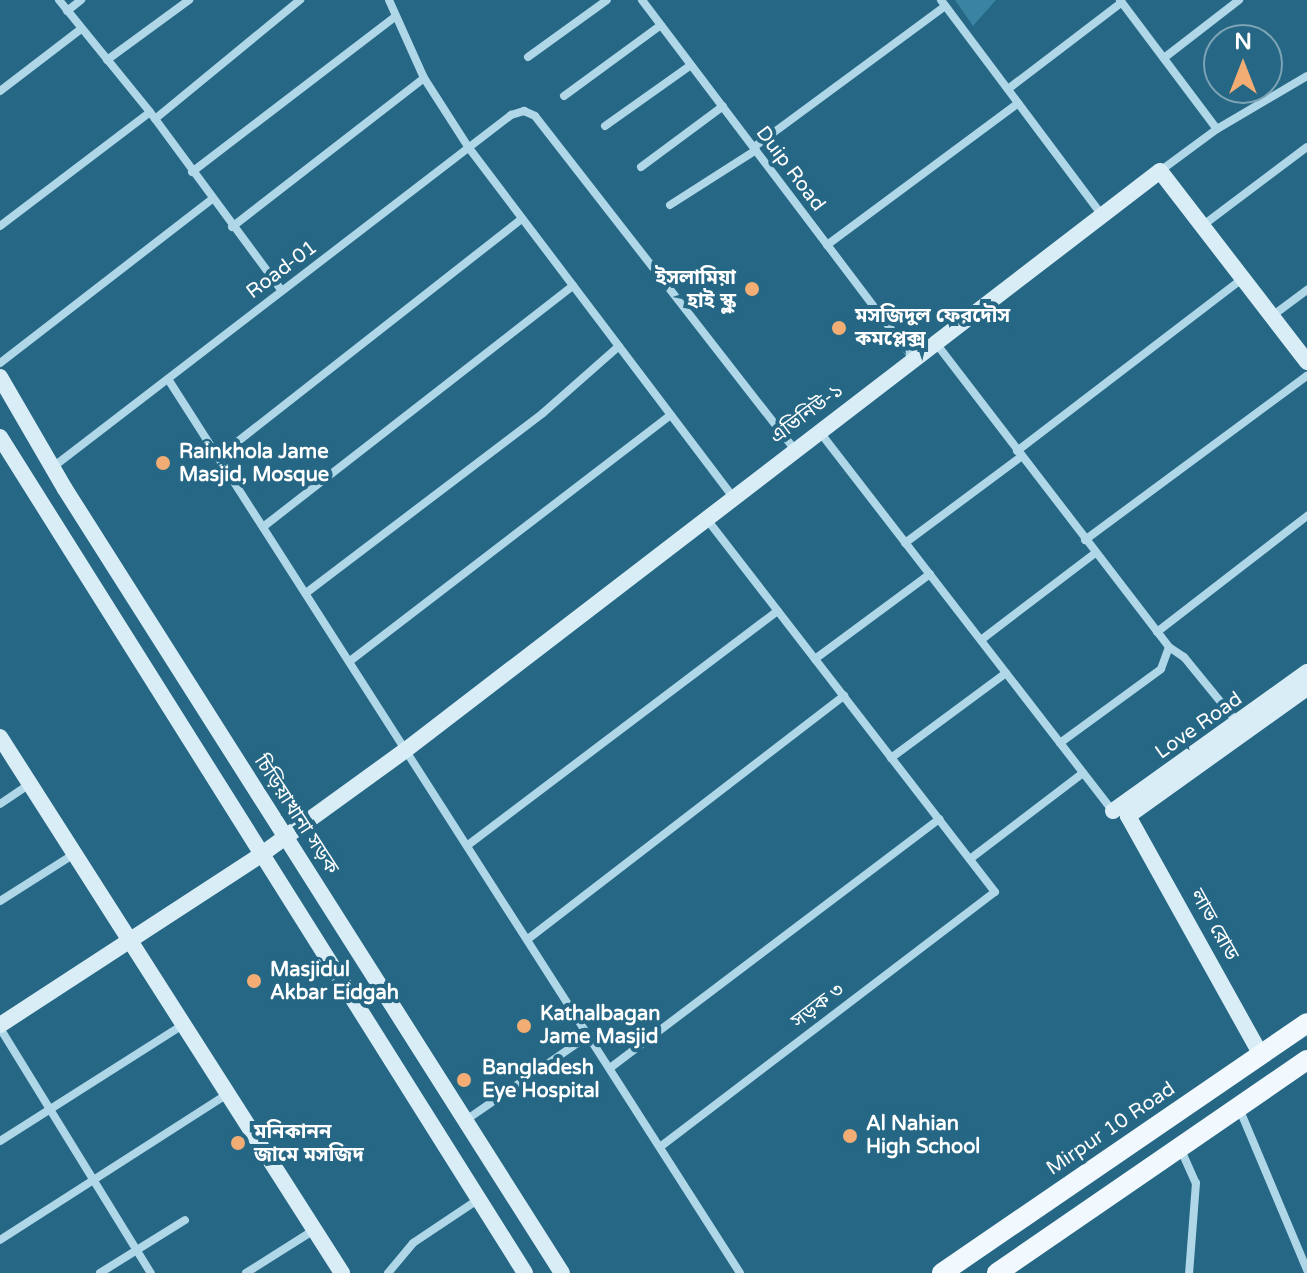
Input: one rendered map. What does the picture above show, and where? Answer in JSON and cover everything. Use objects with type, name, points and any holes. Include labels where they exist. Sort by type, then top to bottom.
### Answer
[{"type":"main road","name":"Mirpur 10 Road","points":[[942,1273],[1307,1023]]},
{"type":"main road","points":[[997,1273],[1307,1060]]},
{"type":"street","points":[[59,0],[152,115],[281,290]]},
{"type":"street","points":[[67,11],[81,0]]},
{"type":"street","points":[[107,60],[189,0]]},
{"type":"street","points":[[0,226],[152,115],[300,0]]},
{"type":"street","points":[[389,0],[424,78],[469,148],[732,496]]},
{"type":"street","points":[[528,57],[607,0]]},
{"type":"street","name":"Duip Road","points":[[642,0],[913,358]]},
{"type":"street","points":[[1164,58],[1239,0]]},
{"type":"street","points":[[1008,89],[1121,1],[1217,129]]},
{"type":"street","points":[[670,205],[755,149],[943,3],[1102,215]]},
{"type":"street","points":[[192,172],[395,17]]},
{"type":"street","points":[[564,96],[661,25]]},
{"type":"street","points":[[0,91],[81,29]]},
{"type":"street","points":[[605,126],[691,65]]},
{"type":"street","points":[[1307,76],[1217,129],[1160,171],[1307,362]]},
{"type":"street","points":[[232,227],[424,78]]},
{"type":"street","points":[[827,245],[1018,103]]},
{"type":"street","points":[[641,167],[723,106]]},
{"type":"street","name":"Road-01","points":[[53,468],[281,290],[518,112],[535,116],[794,449]]},
{"type":"street","points":[[1202,226],[1307,147]]},
{"type":"street","name":"এভিনিউ-১","points":[[0,1026],[262,854],[285,834],[407,749],[732,496],[1160,171]]},
{"type":"street","points":[[0,363],[212,199]]},
{"type":"street","points":[[218,457],[522,219]]},
{"type":"street","points":[[905,543],[1243,278]]},
{"type":"street","points":[[263,527],[573,286]]},
{"type":"street","points":[[1272,316],[1307,290]]},
{"type":"street","points":[[935,342],[1157,632],[1169,647],[1184,657],[1237,723]]},
{"type":"street","points":[[306,593],[543,413],[619,346]]},
{"type":"street","points":[[1085,540],[1307,376]]},
{"type":"street","name":"চিড়িয়াখানা সড়ক","points":[[0,377],[65,489],[562,1273]]},
{"type":"street","points":[[168,379],[740,1273]]},
{"type":"street","points":[[350,661],[671,415]]},
{"type":"street","points":[[818,430],[1083,773],[1124,808]]},
{"type":"street","points":[[0,437],[38,504],[525,1273]]},
{"type":"street","points":[[38,504],[65,489]]},
{"type":"street","points":[[1157,632],[1307,516]]},
{"type":"street","points":[[705,517],[970,859],[1083,773]]},
{"type":"street","points":[[981,640],[1095,553]]},
{"type":"street","points":[[815,659],[930,574]]},
{"type":"street","points":[[468,845],[777,611]]},
{"type":"street","points":[[1060,743],[1161,669],[1169,647]]},
{"type":"street","name":"Love Road","points":[[1124,808],[1307,672]]},
{"type":"street","points":[[891,758],[1006,673]]},
{"type":"street","name":"Love Road","points":[[1124,808],[1307,688]]},
{"type":"street","points":[[528,939],[844,696]]},
{"type":"street","points":[[0,737],[342,1273]]},
{"type":"street","points":[[0,804],[30,784]]},
{"type":"street","name":"লাভ রোড","points":[[1124,808],[1261,1055]]},
{"type":"street","points":[[610,1068],[939,819]]},
{"type":"street","points":[[0,901],[74,854]]},
{"type":"street","name":"সড়ক ৩","points":[[660,1147],[995,892],[970,859]]},
{"type":"street","points":[[0,1141],[183,1025]]},
{"type":"street","points":[[0,1026],[151,1273]]},
{"type":"street","points":[[466,1120],[589,1035]]},
{"type":"street","points":[[0,1240],[227,1094]]},
{"type":"street","points":[[1239,1107],[1307,1270]]},
{"type":"street","points":[[1181,1149],[1196,1183],[1189,1273]]},
{"type":"street","points":[[388,1273],[413,1243],[479,1199]]},
{"type":"street","points":[[100,1273],[185,1220]]},
{"type":"street","points":[[246,1273],[314,1230]]},
{"type":"shaded area","points":[[955,0],[996,0],[973,26]]},
{"type":"place","name":"ইসলামিয়া হাই স্কুল","points":[[752,289]]},
{"type":"place","name":"মসজিদুল ফেরদৌস কমপ্লেক্স","points":[[839,328]]},
{"type":"place","name":"Rainkhola Jame Masjid, Mosque","points":[[163,463]]},
{"type":"place","name":"Masjidul Akbar Eidgah","points":[[254,981]]},
{"type":"place","name":"Kathalbagan Jame Masjid","points":[[524,1026]]},
{"type":"place","name":"Bangladesh Eye Hospital","points":[[464,1080]]},
{"type":"place","name":"Al Nahian High School","points":[[850,1136]]},
{"type":"place","name":"মনিকানন জামে মসজিদ","points":[[238,1143]]}]
